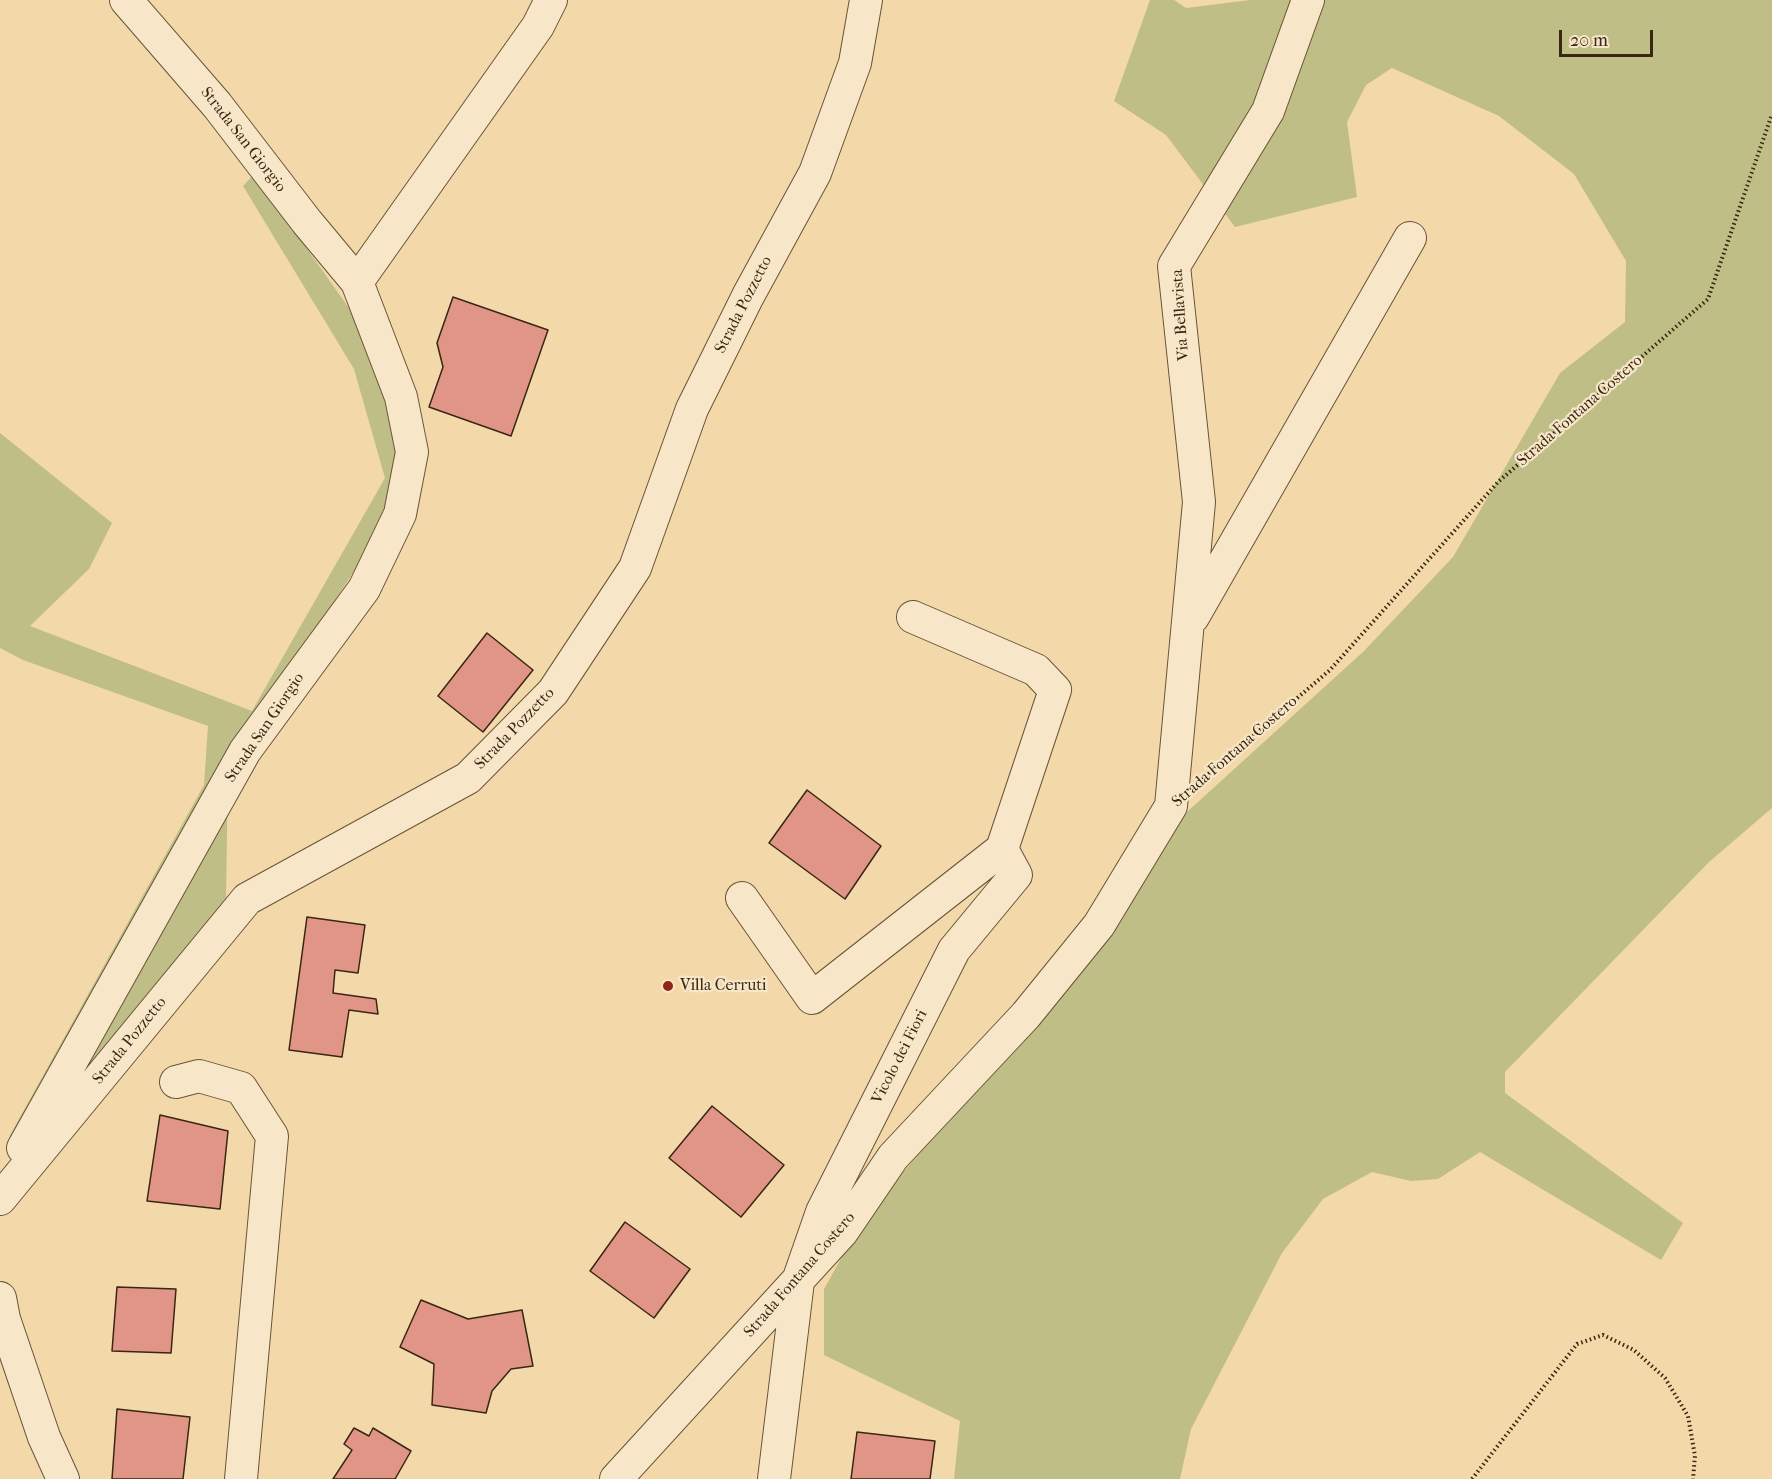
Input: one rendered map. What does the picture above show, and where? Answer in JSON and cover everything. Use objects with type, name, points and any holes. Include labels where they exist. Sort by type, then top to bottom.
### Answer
[{"type":"street","name":"Strada San Giorgio","points":[[0,1190],[245,751],[364,589],[400,514],[412,452],[401,397],[357,282],[307,222],[217,105],[126,0]]},
{"type":"street","points":[[357,282],[538,26],[551,0]]},
{"type":"street","name":"Strada Pozzetto","points":[[0,1199],[247,899],[468,777],[553,692],[635,568],[692,409],[748,296],[815,173],[855,63],[866,0]]},
{"type":"street","name":"Via Bellavista","points":[[1171,806],[1199,502],[1174,266],[1268,111],[1308,0]]},
{"type":"street","name":"Via Bellavista","points":[[1188,626],[1410,238]]},
{"type":"street","points":[[742,898],[812,998],[1002,849],[1055,690],[1036,670],[913,617]]},
{"type":"street","name":"Strada Fontana Costero","points":[[616,1479],[842,1232],[893,1157],[1026,1015],[1099,925],[1171,806]]},
{"type":"street","name":"Vicolo dei Fiori","points":[[798,1281],[822,1212],[954,950],[1016,875],[1002,849]]},
{"type":"street","points":[[176,1082],[199,1076],[241,1088],[272,1136],[241,1479]]},
{"type":"street","points":[[774,1479],[798,1281]]},
{"type":"street","points":[[0,1298],[4,1319],[44,1437],[63,1479]]},
{"type":"path","name":"Strada Fontana Costero","points":[[1171,806],[1330,670],[1498,482],[1708,299],[1772,114]]},
{"type":"path","points":[[1472,1479],[1577,1344],[1603,1335],[1634,1350],[1665,1378],[1688,1416],[1695,1456],[1693,1479]]},
{"type":"green space","points":[[1150,0],[1174,0],[1186,8],[1250,0],[1772,0],[1772,808],[1709,862],[1505,1072],[1505,1093],[1683,1223],[1661,1260],[1480,1152],[1438,1179],[1411,1181],[1372,1172],[1323,1199],[1282,1253],[1191,1429],[1180,1479],[954,1479],[960,1421],[824,1355],[824,1289],[849,1244],[899,1177],[1090,953],[1177,821],[1364,651],[1453,557],[1560,373],[1625,322],[1626,261],[1574,174],[1499,116],[1392,68],[1366,85],[1347,122],[1357,197],[1235,227],[1166,135],[1114,101]]},
{"type":"green space","points":[[254,174],[366,332],[401,445],[376,538],[228,762],[226,901],[85,1070],[9,1137],[204,785],[208,726],[23,660],[0,648],[0,433],[112,523],[89,569],[30,626],[252,711],[385,478],[354,369],[243,186]]},
{"type":"building","points":[[453,297],[548,330],[511,436],[429,407],[443,367],[437,343]]},
{"type":"building","points":[[487,633],[533,670],[483,732],[438,696]]},
{"type":"building","points":[[807,790],[881,846],[845,899],[769,843]]},
{"type":"building","points":[[307,917],[365,925],[358,973],[335,970],[333,993],[376,999],[378,1014],[349,1010],[342,1057],[289,1050]]},
{"type":"building","points":[[712,1106],[784,1165],[741,1217],[669,1158]]},
{"type":"building","points":[[160,1115],[228,1131],[220,1209],[147,1201]]},
{"type":"building","points":[[625,1222],[690,1269],[654,1318],[590,1271]]},
{"type":"building","points":[[117,1287],[176,1289],[171,1353],[112,1351]]},
{"type":"building","points":[[421,1300],[468,1319],[522,1310],[533,1366],[511,1369],[492,1391],[486,1413],[432,1405],[434,1364],[400,1347]]},
{"type":"building","points":[[117,1409],[190,1417],[183,1479],[112,1479]]},
{"type":"building","points":[[354,1428],[369,1436],[373,1428],[411,1451],[395,1479],[333,1479],[352,1450],[344,1444]]},
{"type":"building","points":[[857,1432],[935,1441],[930,1479],[851,1479]]},
{"type":"place","name":"Villa Cerruti","points":[[668,986]]}]
